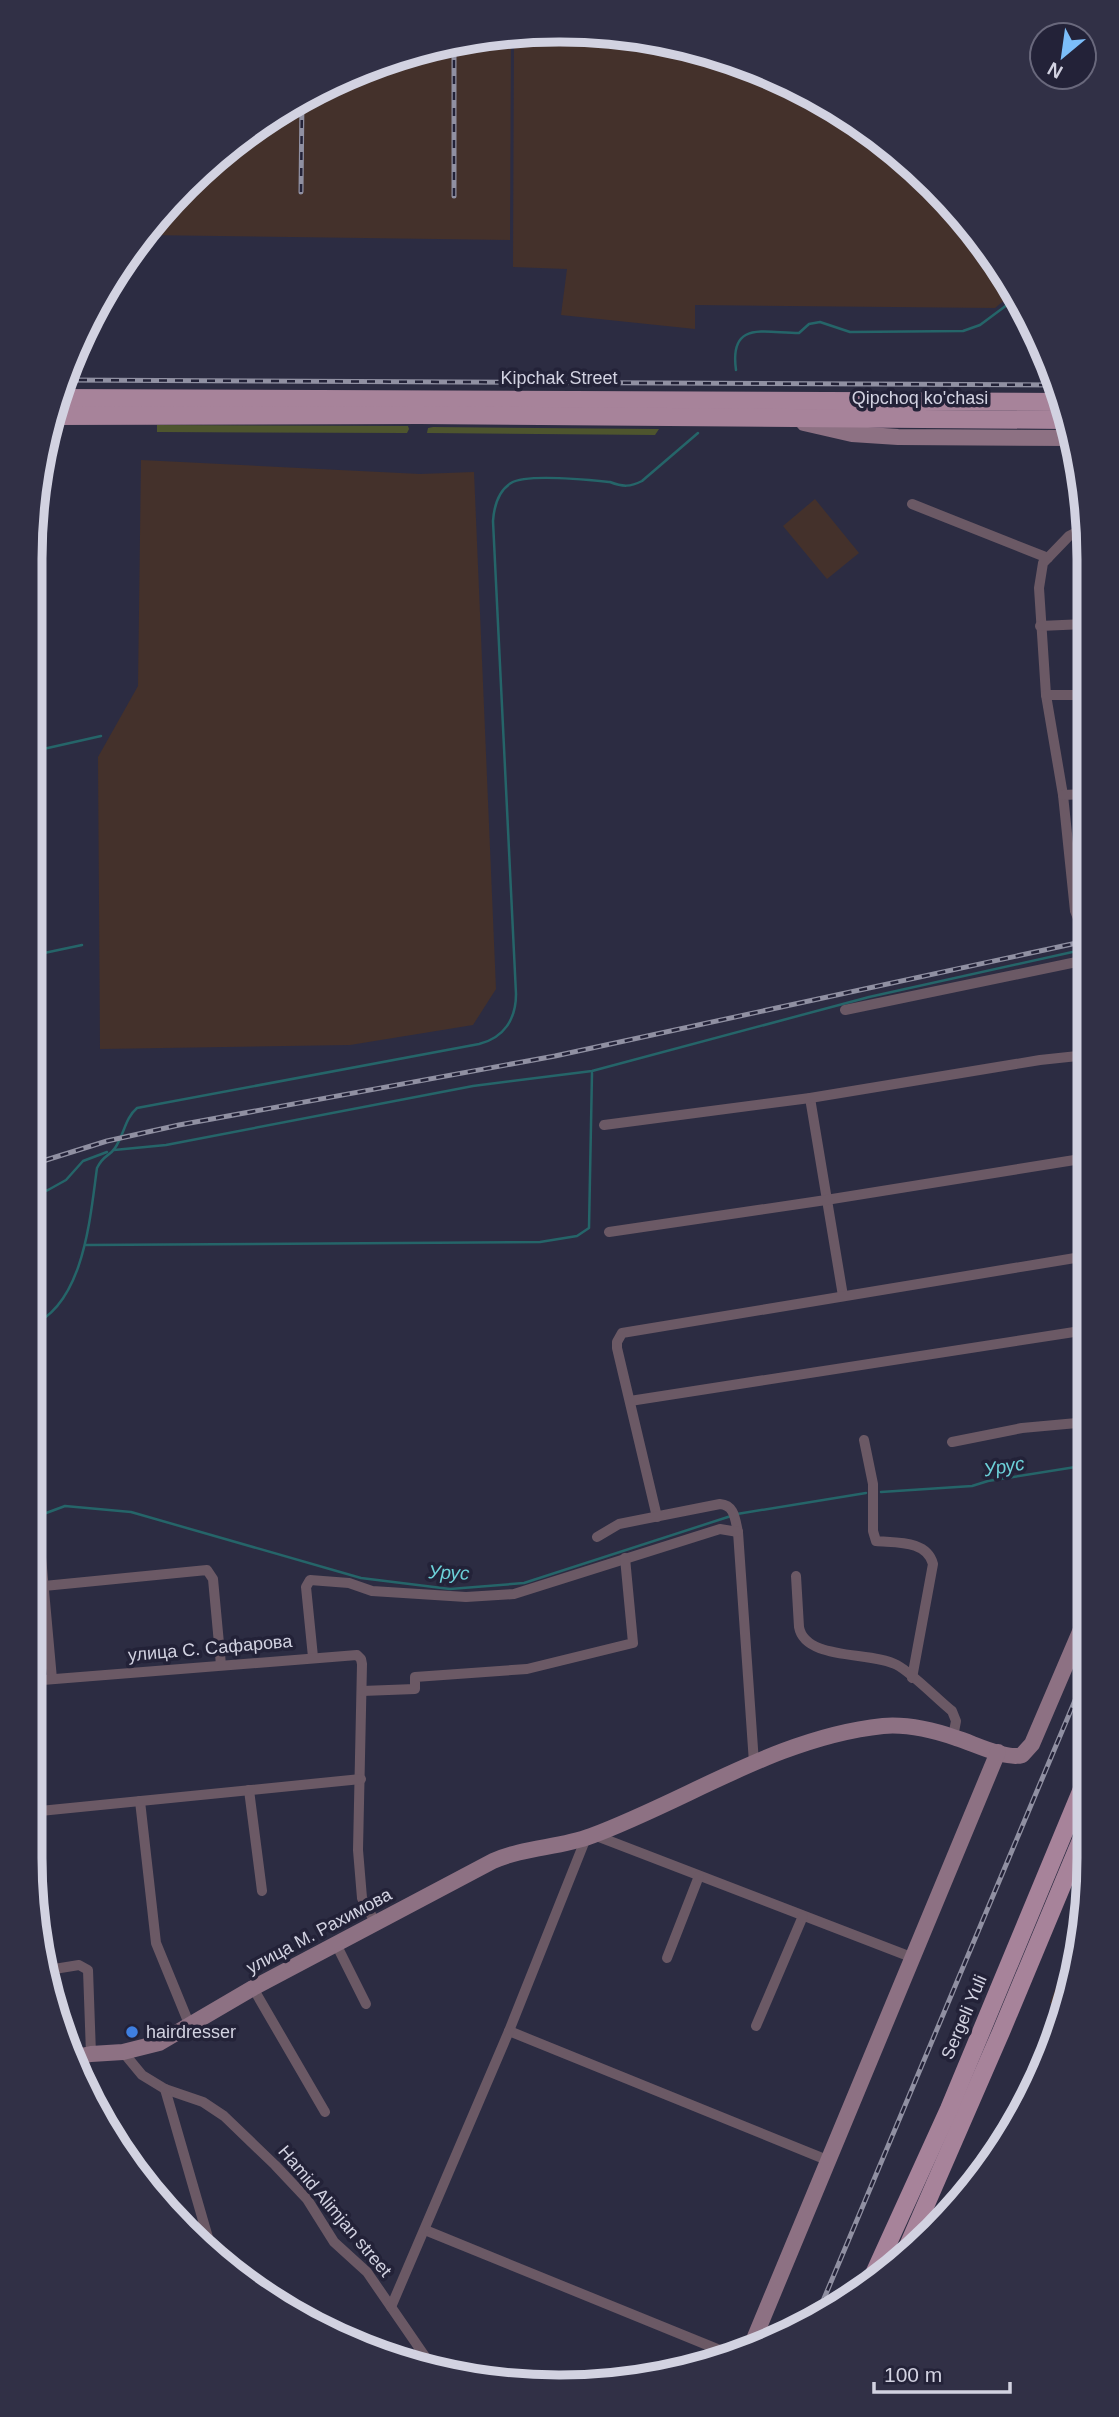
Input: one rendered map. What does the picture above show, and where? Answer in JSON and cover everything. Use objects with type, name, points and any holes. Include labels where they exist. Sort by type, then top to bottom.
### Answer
[{"type":"main road","name":"Kipchak Street","points":[[68,398],[668,409],[774,418]]},
{"type":"main road","name":"Kipchak Street","points":[[63,416],[1052,402]]},
{"type":"main road","name":"Qipchoq ko'chasi","points":[[774,418],[1057,420]]},
{"type":"main road","name":"Sergeli Yuli","points":[[878,2266],[949,2109],[1077,1801]]},
{"type":"main road","points":[[912,2236],[1077,1850]]},
{"type":"street","points":[[774,418],[852,433],[887,436],[1062,438]]},
{"type":"street","points":[[912,504],[1048,558]]},
{"type":"street","points":[[1076,532],[1069,536],[1043,563],[1039,588],[1046,695],[1063,795],[1077,918]]},
{"type":"street","points":[[1040,626],[1077,624]]},
{"type":"street","points":[[1046,695],[1077,695]]},
{"type":"street","points":[[1063,795],[1077,794]]},
{"type":"street","points":[[845,1010],[1077,962]]},
{"type":"street","points":[[604,1125],[810,1098],[1077,1056]]},
{"type":"street","points":[[810,1098],[843,1296]]},
{"type":"street","points":[[609,1232],[1077,1160]]},
{"type":"street","points":[[657,1517],[617,1348],[619,1337],[627,1331],[1077,1258]]},
{"type":"street","points":[[630,1401],[1077,1332]]},
{"type":"street","points":[[952,1442],[1022,1427],[1077,1423]]},
{"type":"street","points":[[864,1440],[873,1484],[873,1531],[876,1541],[920,1547],[931,1557],[933,1564],[912,1678]]},
{"type":"street","points":[[597,1536],[619,1524],[720,1504],[727,1505],[734,1515],[738,1532],[754,1763]]},
{"type":"street","points":[[313,1657],[306,1587],[310,1580],[349,1583],[372,1591],[466,1597],[514,1594],[720,1529],[738,1532]]},
{"type":"street","points":[[362,1691],[415,1689],[415,1677],[527,1669],[633,1643],[625,1559]]},
{"type":"street","points":[[42,1566],[52,1679]]},
{"type":"street","points":[[44,1586],[207,1570],[213,1579],[222,1665]]},
{"type":"street","points":[[796,1576],[799,1627],[806,1642],[837,1652],[896,1664],[952,1712],[956,1721],[953,1737]]},
{"type":"street","points":[[755,2337],[998,1752],[1017,1756],[1027,1751],[1032,1744],[1077,1639]]},
{"type":"street","name":"улица С. Сафарова","points":[[42,1680],[357,1655],[362,1664],[358,1850],[362,1898],[375,1922]]},
{"type":"street","name":"улица М. Рахимова","points":[[81,2056],[123,2052],[159,2043],[253,1987],[503,1856],[590,1836],[754,1763],[818,1738],[864,1728],[910,1727],[953,1737],[998,1752]]},
{"type":"street","points":[[42,1811],[361,1779]]},
{"type":"street","points":[[249,1790],[262,1891]]},
{"type":"street","points":[[141,1801],[156,1942],[190,2026]]},
{"type":"street","points":[[391,2307],[590,1836],[911,1957]]},
{"type":"street","points":[[667,1958],[699,1876]]},
{"type":"street","points":[[756,2026],[803,1916]]},
{"type":"street","points":[[336,1944],[366,2004]]},
{"type":"street","points":[[55,1969],[79,1965],[88,1969],[91,2054]]},
{"type":"street","points":[[253,1987],[326,2112]]},
{"type":"street","points":[[509,2031],[827,2160]]},
{"type":"street","name":"Hamid Alimjan street","points":[[123,2052],[142,2076],[165,2089],[203,2102],[224,2116],[249,2139],[307,2199],[334,2242],[367,2272],[425,2357]]},
{"type":"street","points":[[165,2089],[208,2237]]},
{"type":"street","points":[[425,2230],[719,2350]]},
{"type":"shaded area","points":[[593,43],[660,52],[726,69],[758,81],[818,111],[847,129],[901,170],[949,218],[1006,299],[995,308],[695,305],[695,329],[561,315],[567,269],[513,267],[514,44]]},
{"type":"shaded area","points":[[511,44],[510,240],[156,235],[218,170],[272,129],[301,111],[361,81],[393,69],[459,52]]},
{"type":"shaded area","points":[[141,460],[420,474],[474,472],[496,989],[473,1025],[350,1045],[100,1049],[98,757],[138,686]]},
{"type":"shaded area","points":[[815,499],[859,553],[827,579],[783,526]]},
{"type":"shaded area","points":[[1067,1959],[1055,2006],[1050,2003]]},
{"type":"green space","points":[[157,425],[408,426],[409,429],[407,433],[157,432]]},
{"type":"green space","points":[[428,428],[659,429],[655,435],[427,433]]},
{"type":"waterway","points":[[736,370],[735,354],[738,343],[744,336],[752,333],[799,333],[809,324],[820,322],[850,332],[963,331],[980,325],[1009,303]]},
{"type":"waterway","points":[[42,1319],[62,1299],[73,1280],[87,1234],[97,1168],[115,1148],[137,1108],[479,1044],[495,1037],[507,1026],[514,1012],[516,994],[493,521],[496,505],[507,486],[530,478],[634,484],[642,481],[698,433]]},
{"type":"waterway","points":[[42,749],[101,736]]},
{"type":"waterway","points":[[42,953],[82,945]]},
{"type":"waterway","points":[[114,1150],[166,1145],[473,1086],[592,1071],[869,997],[1077,951]]},
{"type":"waterway","points":[[86,1245],[540,1242],[577,1236],[589,1228],[592,1073]]},
{"type":"waterway","points":[[42,1192],[66,1180],[83,1161],[107,1152]]},
{"type":"waterway","points":[[42,1327],[43,1321]]},
{"type":"waterway","name":"Урус","points":[[881,1492],[972,1486],[1077,1467]]},
{"type":"waterway","name":"Урус","points":[[737,1514],[866,1493]]},
{"type":"waterway","name":"Урус","points":[[42,1515],[65,1506],[131,1512],[361,1578],[450,1589],[524,1583],[731,1516]]},
{"type":"railway","points":[[454,53],[454,196]]},
{"type":"railway","points":[[301,192],[302,111]]},
{"type":"railway","points":[[74,380],[1047,385]]},
{"type":"railway","points":[[42,1161],[107,1141],[179,1125],[555,1056],[1077,943]]},
{"type":"railway","points":[[822,2304],[1077,1696]]},
{"type":"place","name":"hairdresser","points":[[132,2032]]}]
